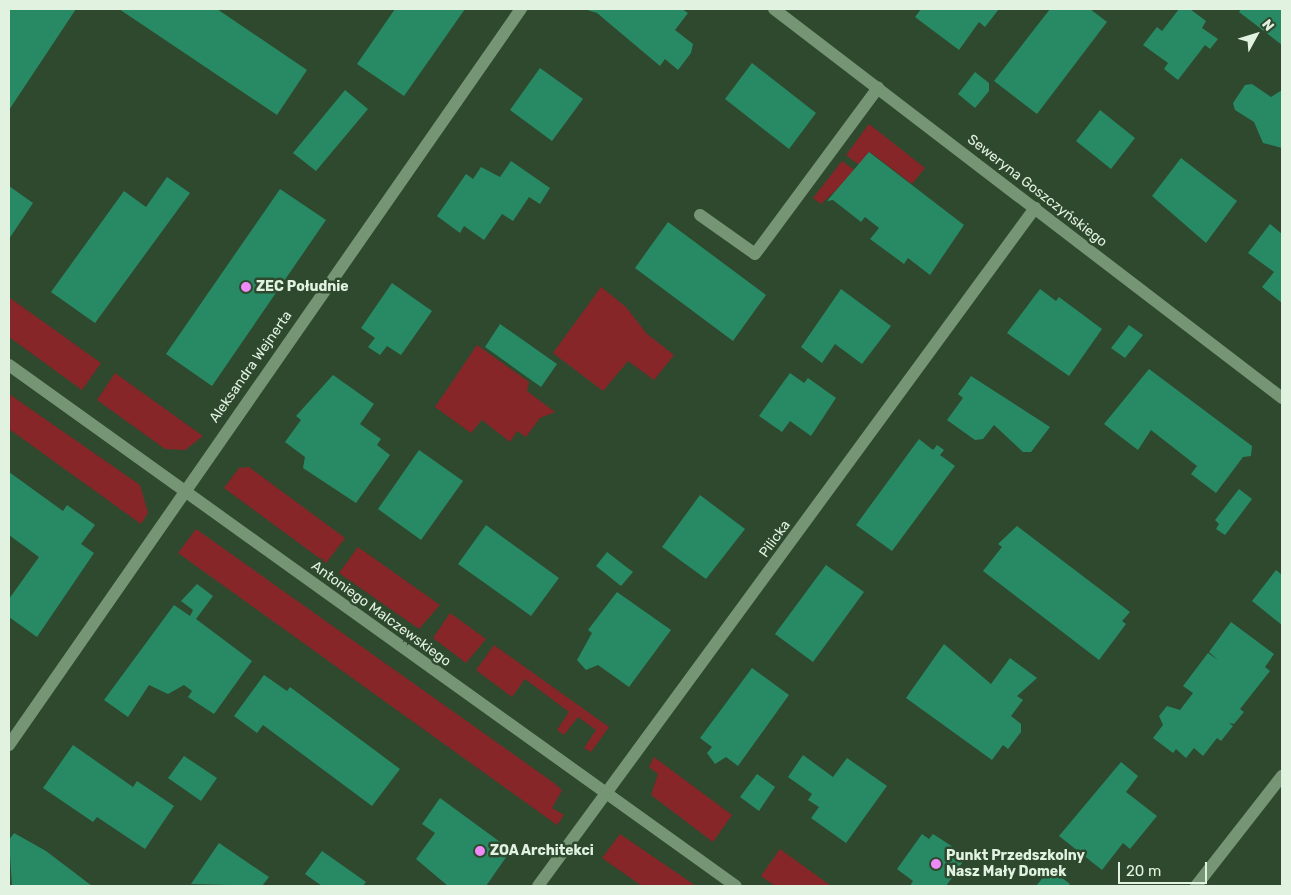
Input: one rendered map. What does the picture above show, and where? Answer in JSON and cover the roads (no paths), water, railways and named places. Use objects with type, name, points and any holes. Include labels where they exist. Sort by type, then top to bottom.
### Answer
[{"type":"street","name":"Aleksandra Wejnerta","points":[[9,745],[185,489],[521,9]]},
{"type":"street","name":"Seweryna Goszczyńskiego","points":[[774,9],[1282,398]]},
{"type":"street","points":[[700,215],[755,254],[878,88]]},
{"type":"street","name":"Pilicka","points":[[538,886],[606,796],[1035,208]]},
{"type":"street","name":"Antoniego Malczewskiego","points":[[9,365],[185,489],[606,796],[736,886]]},
{"type":"street","points":[[1196,886],[1282,776]]},
{"type":"place","name":"ZEC Południe","points":[[246,287]]},
{"type":"place","name":"ZOA Architekci","points":[[480,851]]},
{"type":"place","name":"Punkt Przedszkolny Nasz Mały Domek","points":[[936,864]]}]
